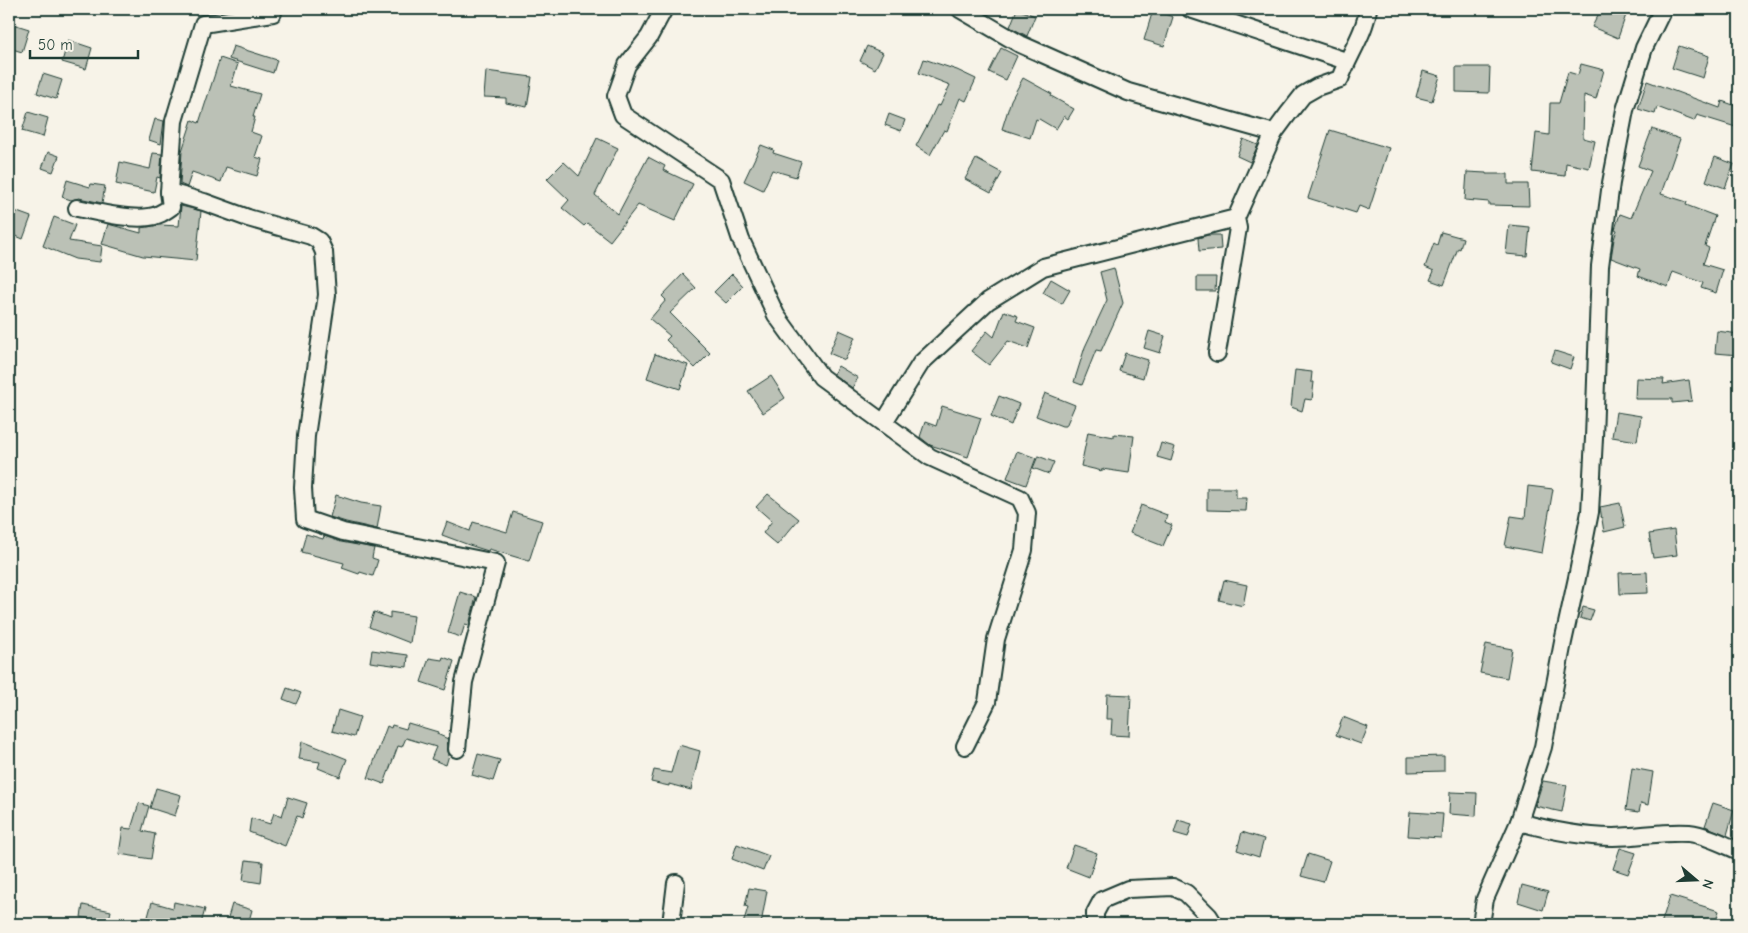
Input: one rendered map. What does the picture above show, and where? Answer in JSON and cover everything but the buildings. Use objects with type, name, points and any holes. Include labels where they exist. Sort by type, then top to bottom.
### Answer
[{"type":"street","points":[[77,208],[113,216],[149,218],[161,214],[171,207],[169,192],[174,121],[203,24],[273,13],[273,9]]},
{"type":"street","points":[[664,9],[649,37],[627,65],[616,96],[623,115],[721,180],[741,240],[776,315],[821,377],[930,457],[1020,498],[1027,512],[1024,550],[996,639],[987,702],[965,746]]},
{"type":"street","points":[[960,9],[1020,44],[1128,92],[1274,133]]},
{"type":"street","points":[[1190,9],[1346,61]]},
{"type":"street","points":[[1217,354],[1238,228],[1236,218],[1274,133],[1303,95],[1317,87],[1340,79],[1346,61],[1367,20],[1367,9]]},
{"type":"street","points":[[1481,924],[1486,899],[1519,822],[1543,747],[1590,512],[1600,266],[1610,183],[1625,110],[1644,48],[1663,9]]},
{"type":"street","points":[[169,192],[311,236],[319,241],[324,252],[327,295],[306,436],[303,488],[306,519],[343,532],[496,563],[464,682],[457,749]]},
{"type":"street","points":[[884,422],[921,363],[988,301],[1043,267],[1236,218]]},
{"type":"street","points":[[1519,822],[1567,832],[1611,837],[1689,833],[1708,838],[1739,851]]},
{"type":"street","points":[[671,924],[676,883]]},
{"type":"street","points":[[1095,924],[1095,913],[1102,900],[1128,889],[1173,887],[1186,893],[1209,916],[1214,924]]}]
